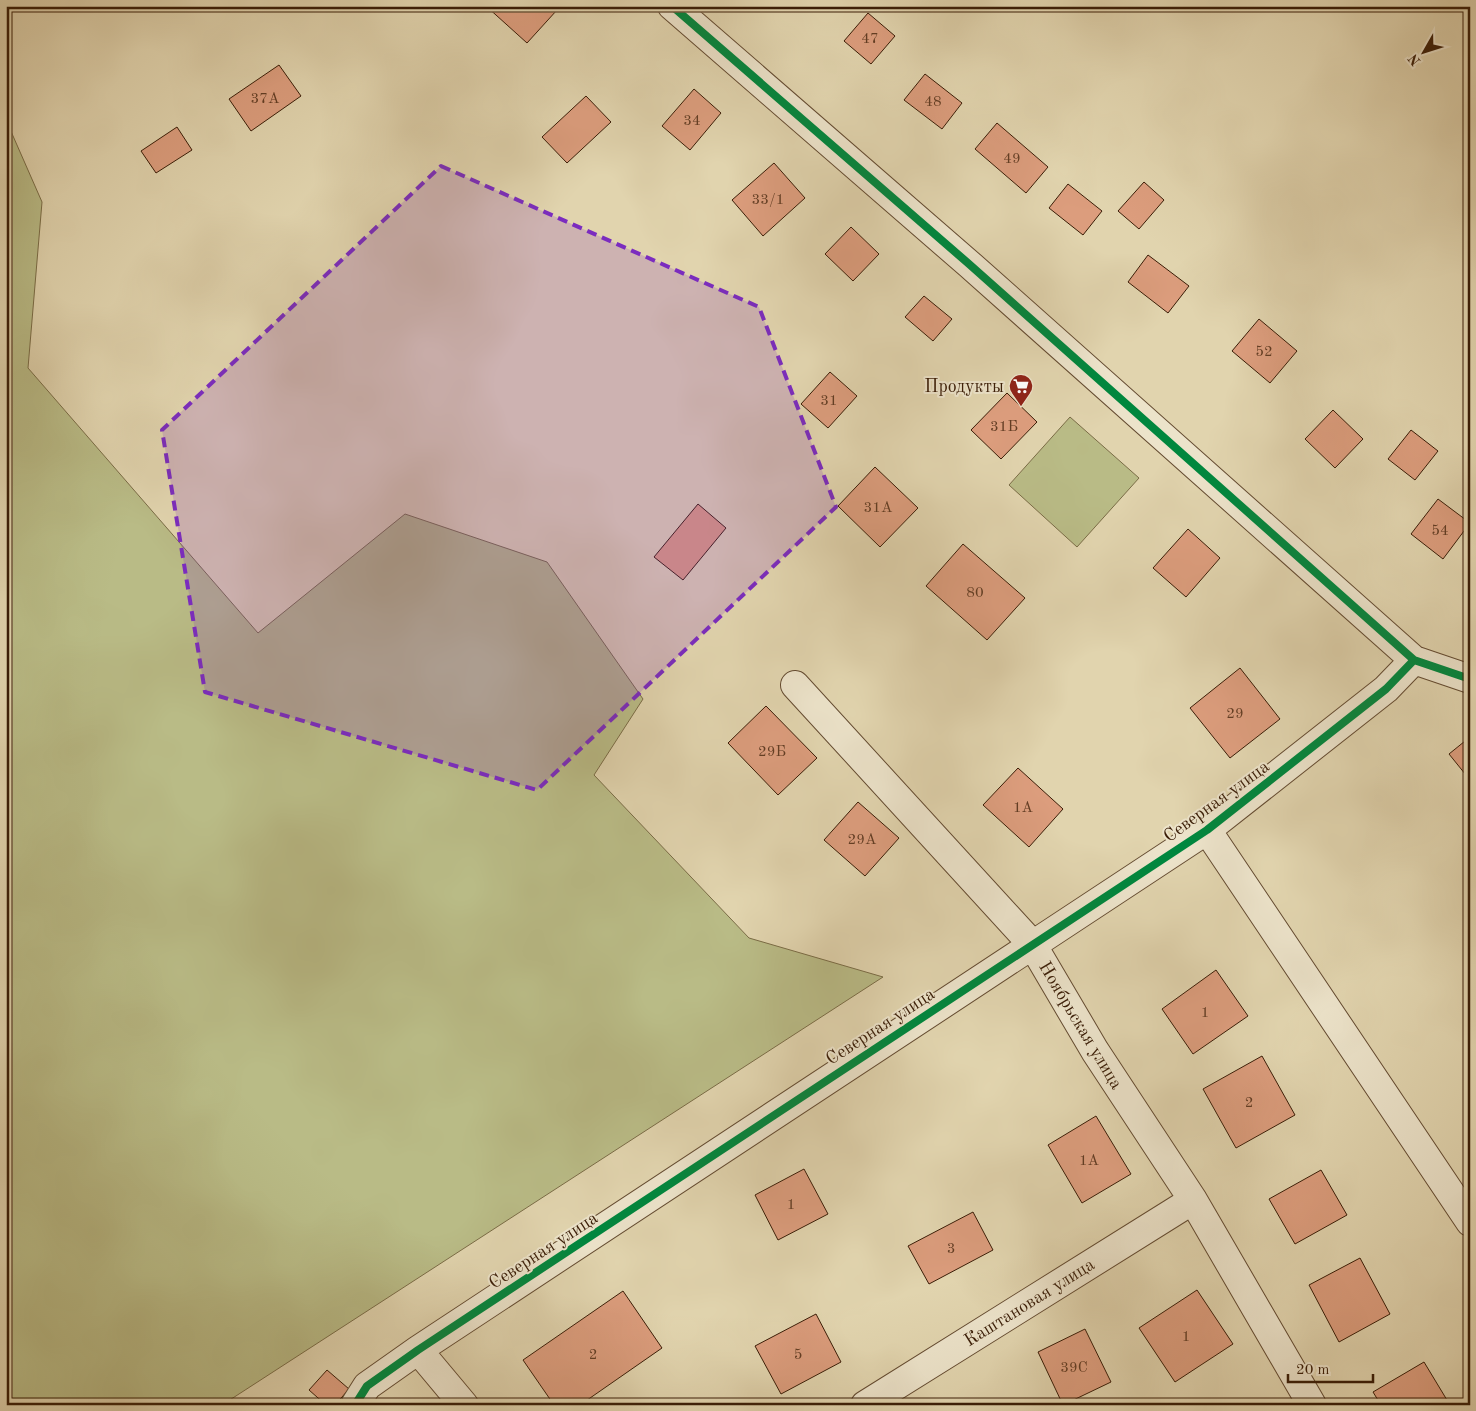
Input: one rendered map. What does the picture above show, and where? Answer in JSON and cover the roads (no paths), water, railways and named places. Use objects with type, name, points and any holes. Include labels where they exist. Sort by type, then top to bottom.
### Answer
[{"type":"street","points":[[672,6],[961,258],[1414,660],[1470,680]]},
{"type":"street","name":"Северная улица","points":[[355,1405],[367,1386],[418,1350],[1207,830],[1386,690],[1414,660]]},
{"type":"street","name":"Ноябрьская улица","points":[[795,685],[1032,944],[1094,1051],[1193,1200],[1312,1405]]},
{"type":"street","points":[[1207,830],[1470,1222]]},
{"type":"street","name":"Каштановая улица","points":[[864,1405],[1193,1200]]},
{"type":"street","points":[[418,1350],[464,1405]]},
{"type":"place","name":"Продукты","points":[[1021,407]]}]
